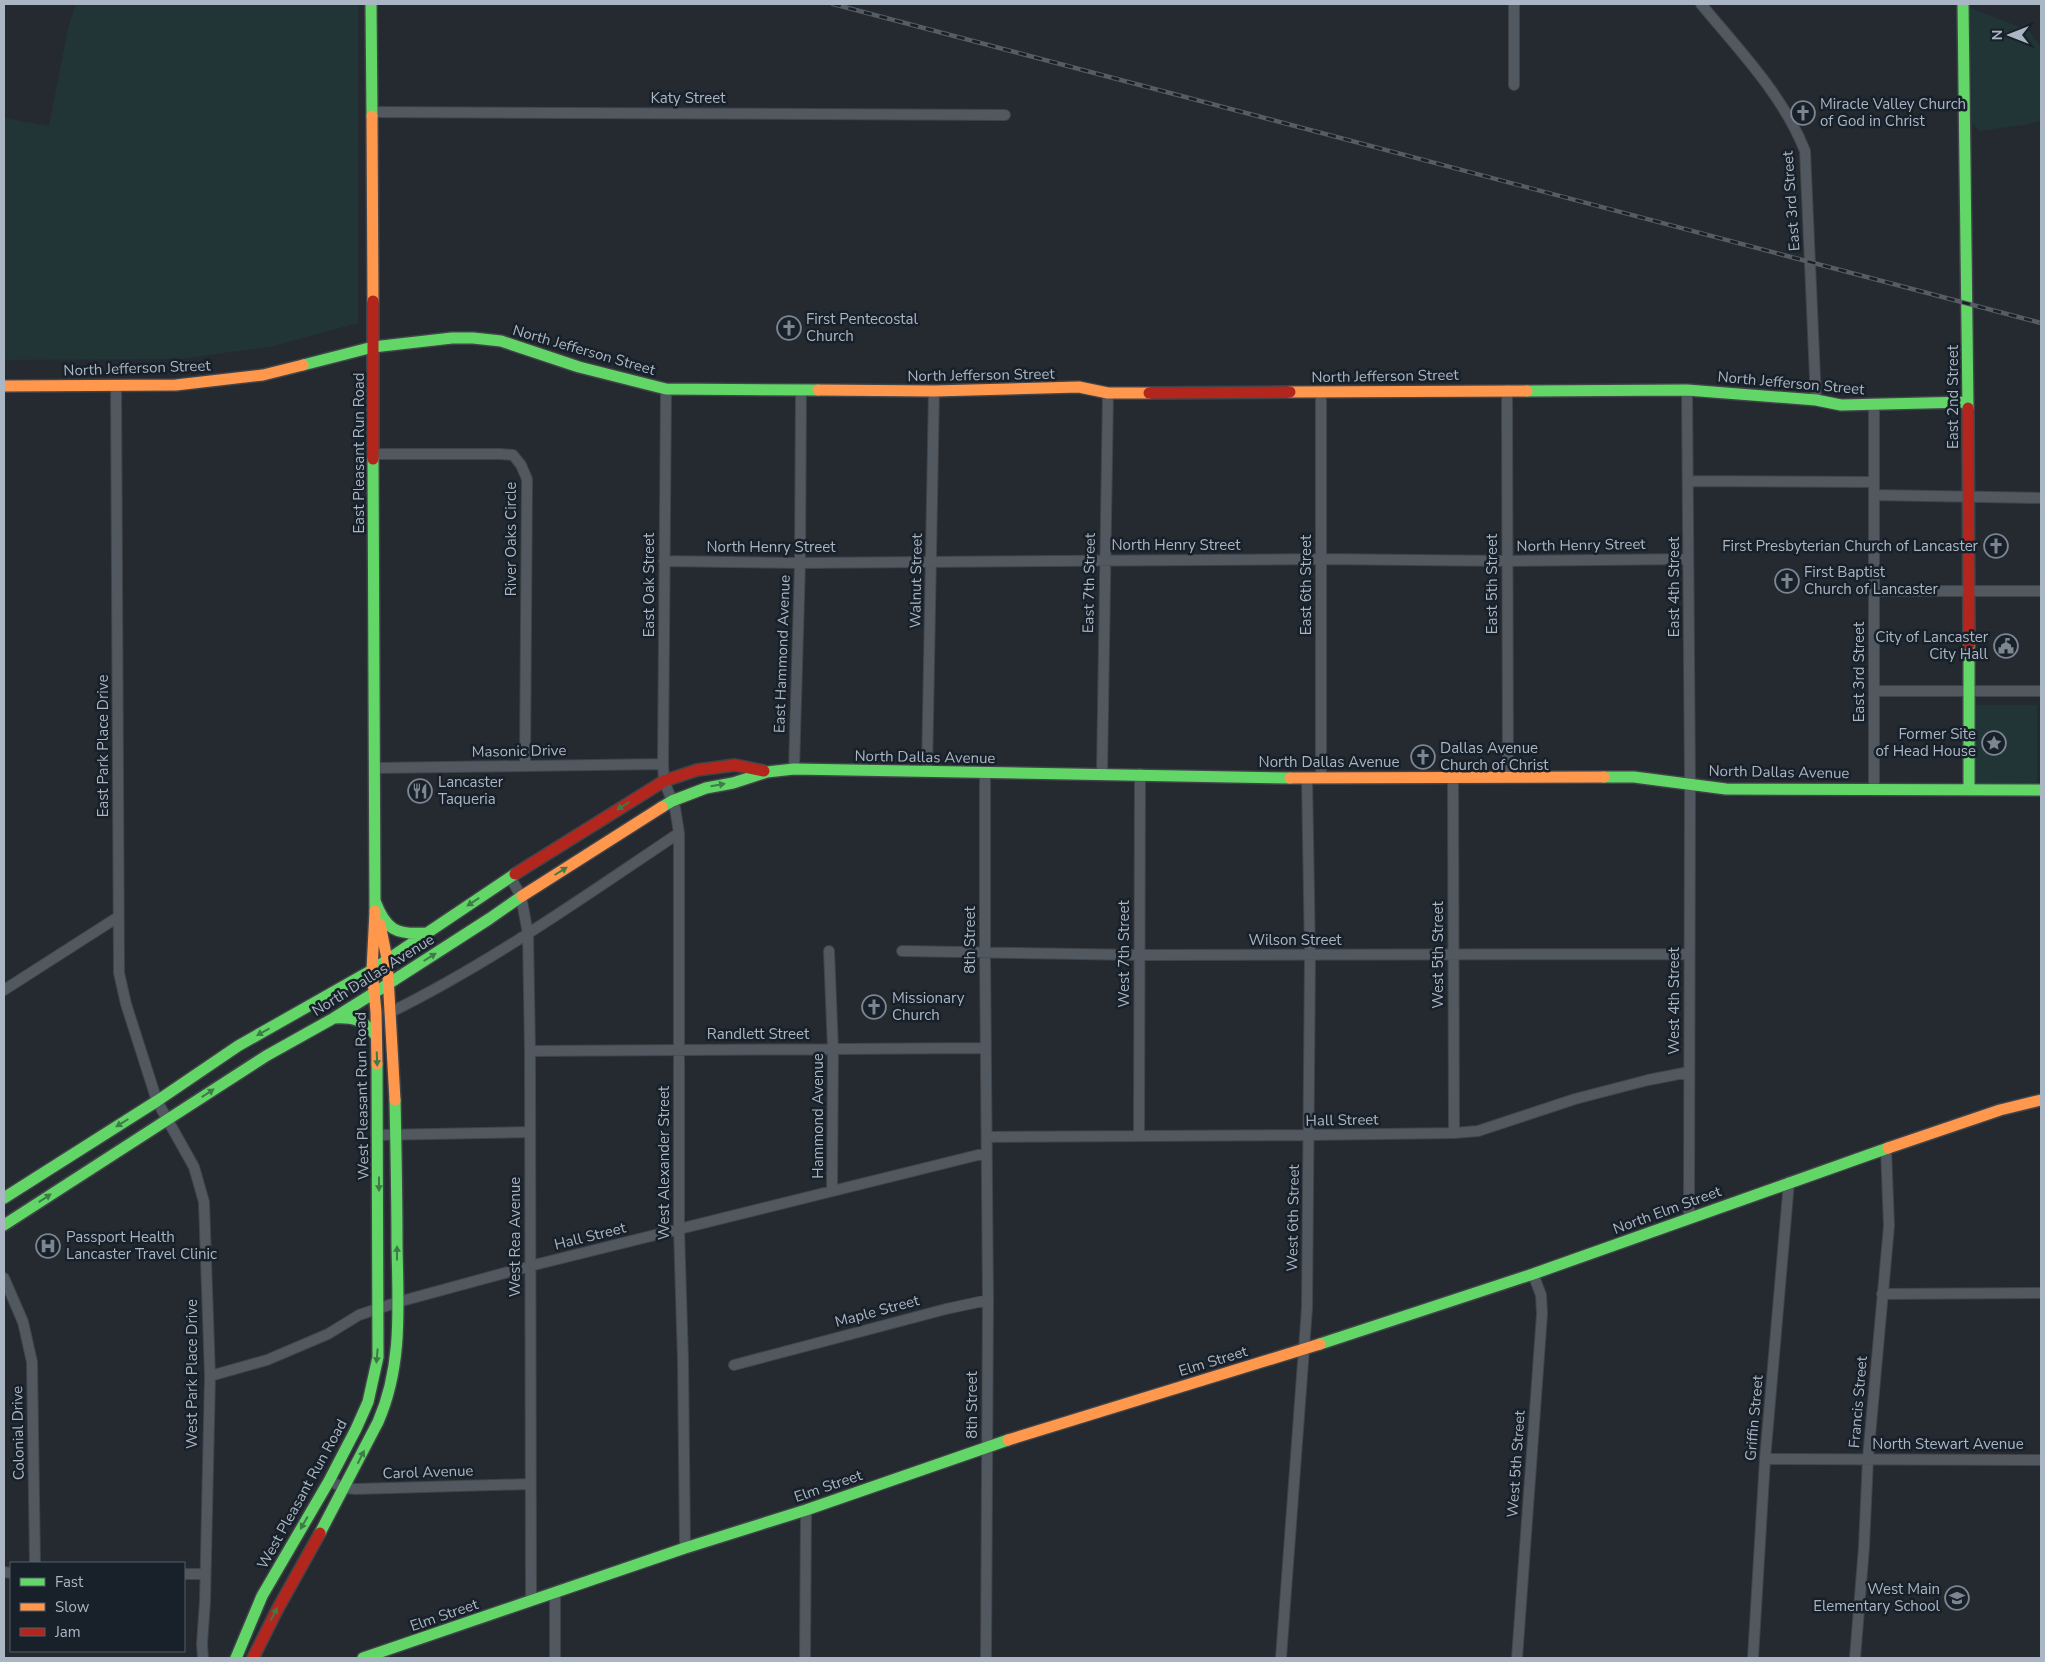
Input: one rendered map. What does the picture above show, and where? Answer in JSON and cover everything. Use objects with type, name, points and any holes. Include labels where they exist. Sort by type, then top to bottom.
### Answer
[{"type":"main road","name":"East Pleasant Run Road","points":[[371,4],[375,901]]},
{"type":"main road","name":"East 2nd Street","points":[[1963,4],[1968,402],[1969,790]]},
{"type":"main road","name":"North Jefferson Street","points":[[4,386],[176,385],[240,379],[374,347],[452,338],[473,338],[501,341],[579,367],[666,389],[934,391],[1079,387],[1108,393],[1687,390],[1816,400],[1841,405],[1968,402]]},
{"type":"main road","name":"North Dallas Avenue","points":[[4,1198],[157,1101],[238,1046],[372,970],[510,878],[664,780],[697,770],[736,765],[767,772]]},
{"type":"main road","name":"North Dallas Avenue","points":[[4,1225],[251,1066],[374,993],[490,919],[521,896],[672,801],[706,788],[733,783],[767,772],[794,769],[1307,778],[1634,777],[1726,788],[2041,790]]},
{"type":"main road","points":[[375,901],[378,911],[389,928],[401,934],[426,933]]},
{"type":"main road","name":"West Pleasant Run Road","points":[[253,1658],[273,1616],[345,1488],[376,1427],[389,1393],[397,1342],[397,1135],[387,959],[375,901]]},
{"type":"main road","name":"West Pleasant Run Road","points":[[236,1658],[262,1596],[329,1481],[356,1429],[368,1402],[374,1380],[378,1357],[379,1308],[376,1036],[372,970],[375,901]]},
{"type":"main road","points":[[334,1018],[363,1020],[369,1025],[376,1036]]},
{"type":"main road","points":[[238,1046],[251,1066]]},
{"type":"main road","name":"North Elm Street","points":[[1304,1349],[1533,1274],[1789,1182],[2000,1110],[2041,1100]]},
{"type":"main road","points":[[59,1163],[72,1181]]},
{"type":"main road","name":"Elm Street","points":[[363,1658],[685,1548],[806,1510],[987,1446],[1304,1349]]},
{"type":"street","points":[[1514,4],[1514,85]]},
{"type":"street","name":"East 3rd Street","points":[[1701,4],[1767,84],[1787,113],[1805,151],[1816,400]]},
{"type":"street","name":"Katy Street","points":[[372,112],[1005,115]]},
{"type":"street","name":"East Park Place Drive","points":[[116,385],[118,956],[122,988],[157,1101]]},
{"type":"street","name":"East Oak Street","points":[[664,780],[666,389]]},
{"type":"street","name":"East Hammond Avenue","points":[[794,769],[800,563],[801,390]]},
{"type":"street","name":"East 5th Street","points":[[1507,390],[1508,778]]},
{"type":"street","name":"East 4th Street","points":[[1687,390],[1690,784]]},
{"type":"street","name":"Walnut Street","points":[[927,771],[934,391]]},
{"type":"street","name":"East 6th Street","points":[[1321,392],[1321,778]]},
{"type":"street","name":"East 7th Street","points":[[1102,773],[1108,393]]},
{"type":"street","name":"East 3rd Street","points":[[1874,404],[1874,789]]},
{"type":"street","name":"River Oaks Circle","points":[[374,454],[500,454],[513,455],[521,465],[527,479],[525,766]]},
{"type":"street","points":[[1688,481],[1874,482]]},
{"type":"street","points":[[1874,495],[2041,498]]},
{"type":"street","name":"North Henry Street","points":[[664,561],[800,563],[1321,559],[1507,561],[1688,558]]},
{"type":"street","points":[[1874,591],[2041,591]]},
{"type":"street","points":[[1874,691],[2041,691]]},
{"type":"street","name":"Masonic Drive","points":[[375,768],[663,764]]},
{"type":"street","name":"8th Street","points":[[985,773],[984,952],[988,1300],[986,1658]]},
{"type":"street","name":"West 7th Street","points":[[1139,1135],[1140,774]]},
{"type":"street","name":"West 5th Street","points":[[1453,777],[1454,1133]]},
{"type":"street","name":"West 6th Street","points":[[1281,1658],[1307,1308],[1310,955],[1307,778]]},
{"type":"street","name":"West Alexander Street","points":[[664,780],[672,801],[679,833],[679,1230],[683,1360],[685,1548]]},
{"type":"street","name":"West 4th Street","points":[[1689,1218],[1690,784]]},
{"type":"street","points":[[391,1012],[419,998],[528,934],[679,833]]},
{"type":"street","name":"West Rea Avenue","points":[[510,878],[521,896],[528,934],[531,1600]]},
{"type":"street","points":[[4,990],[118,917]]},
{"type":"street","name":"Wilson Street","points":[[902,951],[1139,955],[1689,954]]},
{"type":"street","name":"Hammond Avenue","points":[[829,952],[833,1049],[832,1190]]},
{"type":"street","name":"Randlett Street","points":[[530,1051],[985,1048]]},
{"type":"street","name":"Hall Street","points":[[987,1137],[1454,1133],[1478,1130],[1575,1100],[1648,1080],[1689,1072]]},
{"type":"street","name":"West Park Place Drive","points":[[157,1101],[194,1167],[204,1202],[210,1376],[203,1658]]},
{"type":"street","points":[[378,1135],[530,1132]]},
{"type":"street","name":"Francis Street","points":[[1856,1658],[1868,1458],[1889,1226],[1886,1149]]},
{"type":"street","name":"Hall Street","points":[[210,1376],[275,1357],[328,1334],[359,1315],[398,1302],[530,1266],[986,1152]]},
{"type":"street","name":"Griffin Street","points":[[1753,1658],[1765,1459],[1789,1182]]},
{"type":"street","name":"West 5th Street","points":[[1517,1658],[1542,1314],[1541,1295],[1533,1274]]},
{"type":"street","name":"Colonial Drive","points":[[4,1278],[23,1322],[32,1362],[34,1391],[34,1562]]},
{"type":"street","points":[[1882,1294],[2041,1293]]},
{"type":"street","name":"Maple Street","points":[[734,1365],[946,1308],[988,1300]]},
{"type":"street","name":"North Stewart Avenue","points":[[1765,1459],[2041,1460]]},
{"type":"street","name":"Carol Avenue","points":[[329,1481],[345,1488],[530,1484]]},
{"type":"street","points":[[805,1658],[806,1510]]},
{"type":"street","points":[[185,1574],[204,1574]]},
{"type":"street","points":[[554,1658],[555,1593]]},
{"type":"shaded area","points":[[76,4],[358,4],[358,323],[270,347],[180,359],[4,360],[4,118],[49,126],[68,28]]},
{"type":"shaded area","points":[[1970,8],[2028,30],[2041,47],[2041,121],[1980,131],[1972,123]]},
{"type":"shaded area","points":[[1976,705],[2037,705],[2037,783],[1976,783]]},
{"type":"railway","points":[[833,4],[2041,323]]},
{"type":"traffic: fast","points":[[371,4],[372,116]]},
{"type":"traffic: fast","points":[[1963,4],[1968,408]]},
{"type":"traffic: fast","points":[[303,365],[373,347],[452,338],[473,338],[501,341],[579,367],[666,389],[818,390]]},
{"type":"traffic: fast","points":[[1527,391],[1687,390],[1816,400],[1841,405],[1968,402]]},
{"type":"traffic: fast","points":[[373,459],[375,911]]},
{"type":"traffic: fast","points":[[1969,645],[1969,790]]},
{"type":"traffic: fast","points":[[662,807],[672,801],[706,788],[733,783],[767,772],[794,769],[1290,778]]},
{"type":"traffic: fast","points":[[1604,777],[1634,777],[1726,789],[2041,790]]},
{"type":"traffic: fast","points":[[4,1198],[157,1101],[238,1046],[372,970],[515,874]]},
{"type":"traffic: fast","points":[[4,1225],[266,1056],[374,993],[522,896]]},
{"type":"traffic: fast","points":[[375,901],[383,919],[393,929],[407,933],[426,933]]},
{"type":"traffic: fast","points":[[334,1018],[353,1019],[363,1023],[376,1036]]},
{"type":"traffic: fast","points":[[236,1658],[262,1596],[329,1481],[368,1402],[378,1357],[377,1064]]},
{"type":"traffic: fast","points":[[320,1533],[378,1422],[392,1379],[398,1313],[395,1100]]},
{"type":"traffic: fast","points":[[1320,1344],[1533,1274],[1888,1148]]},
{"type":"traffic: fast","points":[[363,1658],[685,1548],[806,1510],[1008,1440]]},
{"type":"traffic: slow","points":[[372,116],[373,301]]},
{"type":"traffic: slow","points":[[4,386],[176,385],[263,375],[303,365]]},
{"type":"traffic: slow","points":[[818,390],[934,391],[1079,387],[1108,393],[1149,393]]},
{"type":"traffic: slow","points":[[1290,392],[1527,391]]},
{"type":"traffic: slow","points":[[1290,778],[1604,777]]},
{"type":"traffic: slow","points":[[522,896],[662,807]]},
{"type":"traffic: slow","points":[[375,911],[372,970],[376,1012],[377,1064]]},
{"type":"traffic: slow","points":[[380,924],[387,959],[395,1100]]},
{"type":"traffic: slow","points":[[1888,1148],[2000,1110],[2041,1100]]},
{"type":"traffic: slow","points":[[1008,1440],[1320,1344]]},
{"type":"traffic: jam","points":[[373,301],[373,459]]},
{"type":"traffic: jam","points":[[1149,393],[1290,392]]},
{"type":"traffic: jam","points":[[1968,408],[1969,645]]},
{"type":"traffic: jam","points":[[515,874],[664,781],[697,770],[735,765],[764,771]]},
{"type":"traffic: jam","points":[[253,1658],[277,1610],[320,1533]]},
{"type":"place","name":"Miracle Valley Church of God in Christ","points":[[1803,113]]},
{"type":"place","name":"First Pentecostal Church","points":[[789,328]]},
{"type":"place","name":"First Presbyterian Church of Lancaster","points":[[1996,546]]},
{"type":"place","name":"First Baptist Church of Lancaster","points":[[1787,581]]},
{"type":"place","name":"City of Lancaster City Hall","points":[[2006,646]]},
{"type":"place","name":"Former Site of Head House","points":[[1994,743]]},
{"type":"place","name":"Dallas Avenue Church of Christ","points":[[1423,757]]},
{"type":"place","name":"Lancaster Taqueria","points":[[420,791]]},
{"type":"place","name":"Missionary Church","points":[[874,1007]]},
{"type":"place","name":"Passport Health Lancaster Travel Clinic","points":[[48,1246]]},
{"type":"place","name":"West Main Elementary School","points":[[1957,1598]]}]
